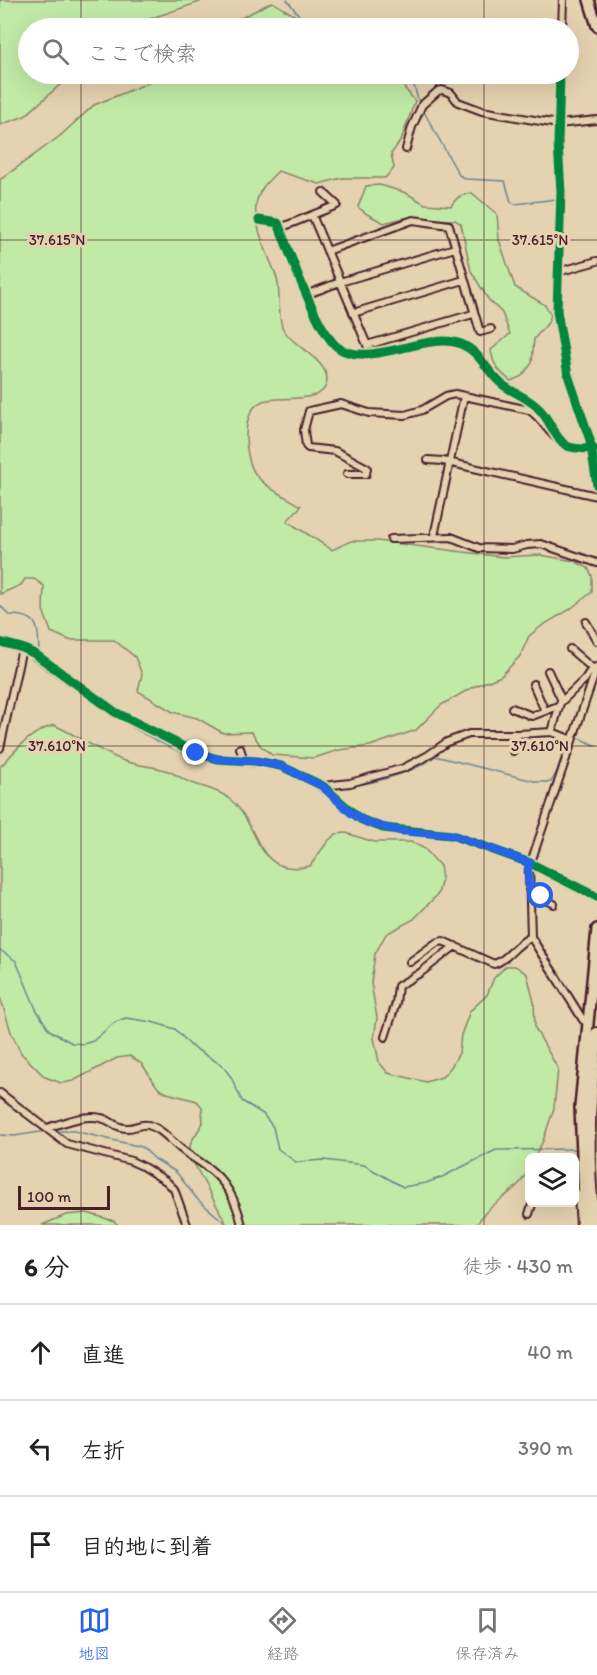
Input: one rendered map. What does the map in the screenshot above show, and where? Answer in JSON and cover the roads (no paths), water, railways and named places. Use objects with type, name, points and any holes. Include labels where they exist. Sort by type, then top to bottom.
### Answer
[{"type":"highway","points":[[593,1029],[589,1162],[594,1225]]},
{"type":"street","points":[[562,18],[563,0]]},
{"type":"street","points":[[592,2],[597,26]]},
{"type":"street","points":[[560,84],[558,124],[561,192],[557,310],[568,375],[593,449],[597,485]]},
{"type":"street","points":[[406,149],[412,127],[422,105],[438,91],[451,93],[458,102],[482,111],[558,124],[597,120]]},
{"type":"street","points":[[280,228],[337,205],[323,192]]},
{"type":"street","points":[[312,215],[367,345],[473,314]]},
{"type":"street","points":[[259,220],[278,223],[322,328],[337,346],[368,354],[446,341],[471,349],[502,384],[538,408],[562,442]]},
{"type":"street","points":[[327,251],[413,220],[449,225],[480,332],[491,329]]},
{"type":"street","points":[[308,294],[340,282],[455,248]]},
{"type":"street","points":[[558,272],[597,261]]},
{"type":"street","points":[[353,314],[464,280]]},
{"type":"street","points":[[347,474],[366,474],[367,468],[335,451],[308,448],[304,430],[309,411],[340,404],[369,413],[405,415],[422,410],[453,394],[529,410],[535,413],[562,442],[576,449],[593,449]]},
{"type":"street","points":[[434,536],[464,396]]},
{"type":"street","points":[[428,460],[597,496]]},
{"type":"street","points":[[391,539],[451,537],[479,548],[512,549],[541,544],[597,563]]},
{"type":"street","points":[[586,622],[597,641]]},
{"type":"street","points":[[0,642],[35,654],[115,712],[205,756],[281,766],[322,786],[351,813],[368,823],[399,831],[452,835],[530,863],[597,897]]},
{"type":"street","points":[[0,748],[22,648]]},
{"type":"street","points":[[570,649],[595,667]]},
{"type":"street","points":[[512,708],[532,716],[545,711],[560,703],[595,667]]},
{"type":"street","points":[[593,1029],[583,1020],[531,937],[528,868],[595,667]]},
{"type":"street","points":[[548,672],[560,703],[552,732]]},
{"type":"street","points":[[533,684],[545,711]]},
{"type":"street","points":[[322,786],[350,783],[404,768],[447,742],[469,734],[552,732],[572,740]]},
{"type":"street","points":[[513,751],[517,734]]},
{"type":"street","points":[[240,748],[244,760]]},
{"type":"street","points":[[529,890],[554,904]]},
{"type":"street","points":[[585,1225],[580,1107],[593,1029],[597,929]]},
{"type":"street","points":[[410,963],[436,943],[443,941],[494,964],[500,962],[522,940],[531,937]]},
{"type":"street","points":[[385,1038],[396,1003],[398,986],[455,946]]},
{"type":"street","points":[[420,955],[428,967]]},
{"type":"street","points":[[0,1093],[49,1131],[75,1147],[131,1161],[166,1181],[174,1189],[187,1225]]},
{"type":"street","points":[[49,1131],[80,1118],[105,1119],[117,1127],[131,1128],[142,1124],[156,1128],[187,1154],[214,1172],[229,1188],[237,1204],[242,1225]]},
{"type":"street","points":[[529,1214],[532,1207]]},
{"type":"street","points":[[579,1207],[580,1225]]},
{"type":"waterway","points":[[287,0],[301,18]]},
{"type":"waterway","points":[[414,84],[419,103]]},
{"type":"waterway","points":[[423,110],[459,175],[466,179],[505,181],[511,202],[515,204],[557,199]]},
{"type":"waterway","points":[[561,309],[575,380],[597,450]]},
{"type":"waterway","points":[[0,605],[9,615],[31,619],[37,628],[39,651]]},
{"type":"waterway","points":[[31,659],[113,715],[178,751],[210,762],[288,773],[327,796],[328,794]]},
{"type":"waterway","points":[[579,738],[597,746]]},
{"type":"waterway","points":[[337,787],[361,785],[389,778],[415,768],[435,756],[538,782],[551,782],[566,743]]},
{"type":"waterway","points":[[0,950],[16,961],[36,1009],[49,1030],[72,1043],[83,1044],[93,1041],[115,1022],[126,1018],[175,1029],[191,1046],[222,1065],[231,1077],[242,1101],[263,1114],[273,1127],[278,1149],[296,1162],[324,1160],[364,1165],[403,1187],[426,1183],[442,1177],[496,1150],[579,1149]]},
{"type":"waterway","points":[[0,1135],[14,1136],[47,1131]]},
{"type":"waterway","points":[[55,1131],[74,1131],[142,1147],[155,1159],[176,1172],[198,1200],[225,1225]]}]
